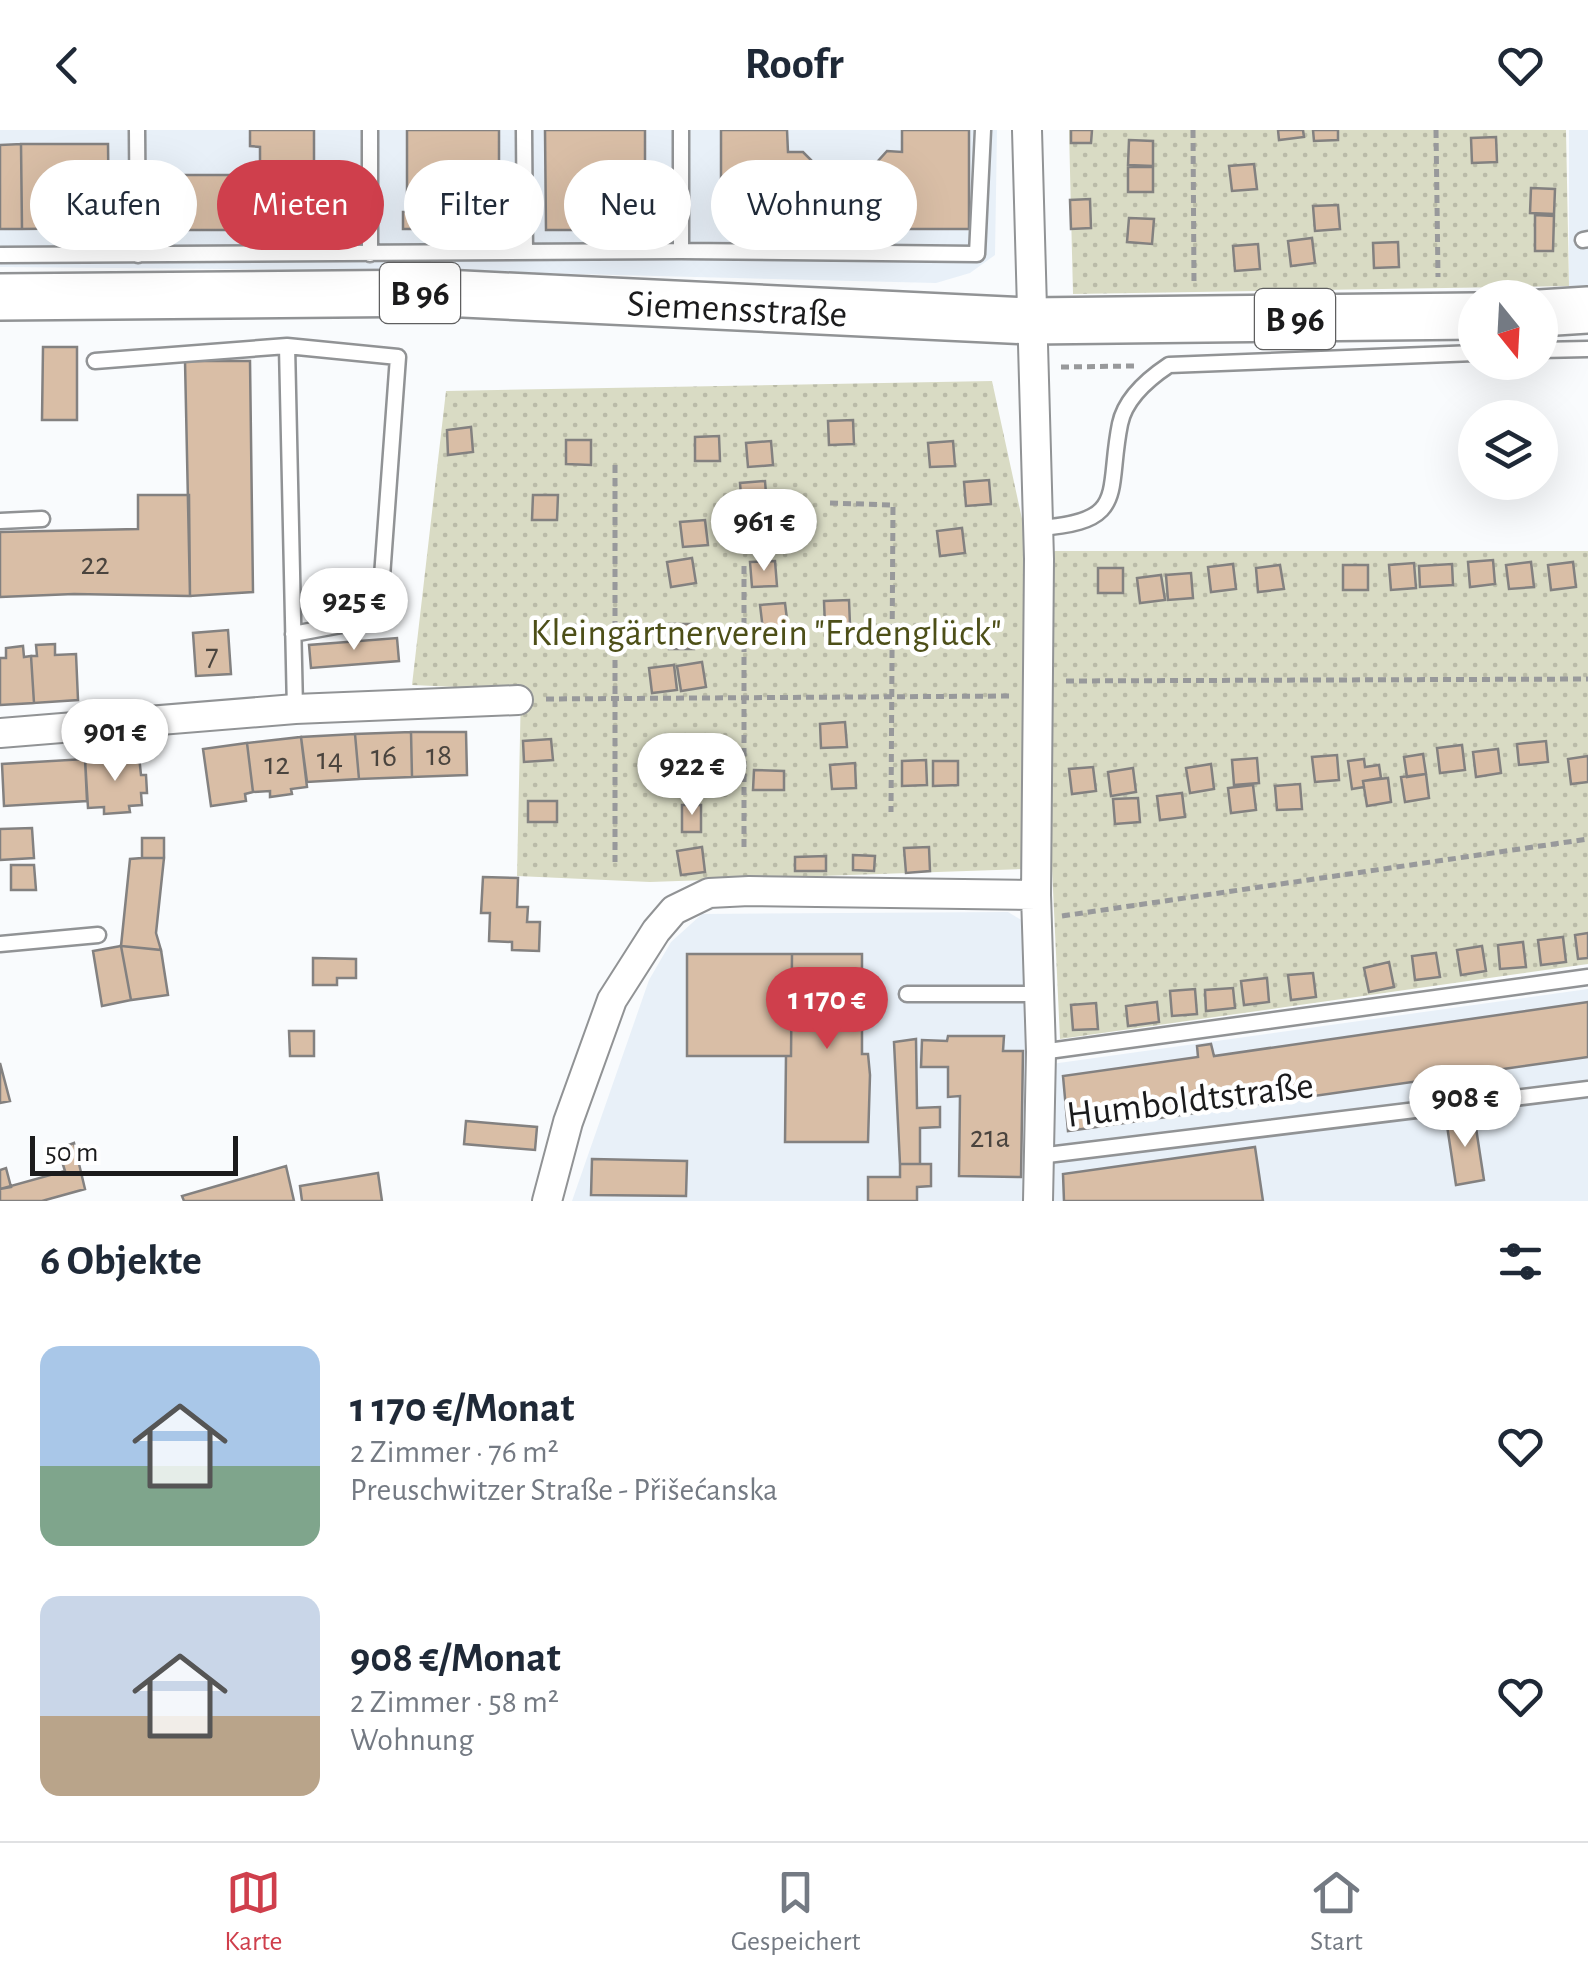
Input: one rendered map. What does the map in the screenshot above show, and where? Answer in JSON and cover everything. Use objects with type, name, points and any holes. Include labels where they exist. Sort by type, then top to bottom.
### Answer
[{"type":"main road","name":"Siemensstraße","points":[[0,297],[444,293],[1030,321],[1458,316]]},
{"type":"main road","points":[[1558,312],[1588,310]]},
{"type":"street","name":"Humboldtstraße","points":[[1027,130],[1038,528],[1036,908],[1042,1052],[1038,1201]]},
{"type":"street","points":[[0,734],[295,709],[518,700]]},
{"type":"street","points":[[547,1201],[568,1122],[612,1000],[674,910],[709,893],[749,891],[1036,908]]},
{"type":"lane","points":[[138,130],[138,255]]},
{"type":"lane","points":[[370,130],[370,254]]},
{"type":"lane","points":[[524,130],[526,252]]},
{"type":"lane","points":[[681,130],[681,251]]},
{"type":"lane","points":[[0,256],[681,251],[977,254],[983,130]]},
{"type":"lane","points":[[287,346],[295,709]]},
{"type":"lane","points":[[95,361],[287,346],[398,357],[379,618],[294,634]]},
{"type":"lane","points":[[1558,350],[1588,349]]},
{"type":"lane","points":[[1038,528],[1065,526],[1095,516],[1108,504],[1116,474],[1120,421],[1150,378],[1169,366],[1458,354]]},
{"type":"lane","points":[[0,521],[42,518]]},
{"type":"lane","points":[[0,944],[98,935]]},
{"type":"lane","name":"Humboldtstraße","points":[[1042,1052],[1588,976]]},
{"type":"lane","points":[[907,994],[1039,994]]},
{"type":"lane","name":"Humboldtstraße","points":[[1040,1156],[1588,1089]]},
{"type":"path","points":[[1193,130],[1194,284]]},
{"type":"path","points":[[1436,130],[1438,276]]},
{"type":"path","points":[[1070,366],[1169,366]]},
{"type":"path","points":[[615,465],[615,862]]},
{"type":"path","points":[[830,503],[893,506],[891,812]]},
{"type":"path","points":[[744,563],[744,847]]},
{"type":"path","points":[[518,700],[892,696],[1038,688],[1588,679]]},
{"type":"path","points":[[1036,908],[1588,839]]},
{"type":"shaded area","points":[[0,130],[997,130],[995,255],[970,273],[936,283],[453,271],[0,267]]},
{"type":"shaded area","points":[[1569,130],[1588,130],[1588,286],[1569,286]]},
{"type":"shaded area","points":[[1008,912],[1023,921],[1030,1067],[1588,989],[1588,1201],[572,1201],[649,980],[671,942],[702,914]]},
{"type":"green space","points":[[1069,130],[1566,130],[1569,286],[1558,286],[1558,280],[1458,280],[1458,288],[1073,294]]},
{"type":"green space","name":"Kleingärtnerverein \"Erdenglück\"","points":[[992,381],[1029,551],[1588,551],[1588,964],[1060,1039],[1052,868],[650,882],[517,876],[521,690],[412,685],[446,391]]},
{"type":"building","points":[[250,130],[314,130],[314,160],[260,160],[260,147],[250,146]]},
{"type":"building","points":[[407,130],[499,130],[499,160],[407,160]]},
{"type":"building","points":[[545,130],[645,130],[645,160],[564,160],[564,230],[546,230]]},
{"type":"building","points":[[721,130],[787,130],[788,152],[803,152],[811,160],[721,160]]},
{"type":"building","points":[[902,130],[969,130],[969,229],[917,229],[917,160],[879,160],[887,151],[902,152]]},
{"type":"building","points":[[1071,130],[1092,130],[1091,143],[1071,143]]},
{"type":"building","points":[[1278,130],[1303,130],[1304,137],[1279,140]]},
{"type":"building","points":[[1313,130],[1338,130],[1338,140],[1314,141]]},
{"type":"building","points":[[1496,137],[1497,162],[1472,163],[1471,138]]},
{"type":"building","points":[[1129,140],[1153,141],[1153,166],[1128,165]]},
{"type":"building","points":[[21,144],[108,144],[108,160],[30,160],[30,229],[22,229]]},
{"type":"building","points":[[21,144],[22,229],[0,229],[0,145]]},
{"type":"building","points":[[1254,164],[1257,189],[1232,191],[1229,166]]},
{"type":"building","points":[[1128,167],[1153,167],[1153,192],[1128,192]]},
{"type":"building","points":[[197,175],[217,175],[217,230],[197,230]]},
{"type":"building","points":[[1531,188],[1555,189],[1554,214],[1530,213]]},
{"type":"building","points":[[1090,199],[1091,228],[1071,229],[1070,200]]},
{"type":"building","points":[[1338,205],[1340,229],[1315,231],[1313,206]]},
{"type":"building","points":[[1535,215],[1554,216],[1553,251],[1535,251]]},
{"type":"building","points":[[1129,218],[1154,219],[1152,244],[1127,242]]},
{"type":"building","points":[[1312,238],[1315,263],[1291,266],[1288,241]]},
{"type":"building","points":[[1398,242],[1399,267],[1374,268],[1373,243]]},
{"type":"building","points":[[1258,244],[1260,269],[1235,271],[1233,246]]},
{"type":"building","points":[[43,347],[77,347],[77,420],[42,420]]},
{"type":"building","points":[[185,361],[250,361],[253,592],[190,596]]},
{"type":"building","points":[[853,420],[854,444],[829,445],[828,421]]},
{"type":"building","points":[[471,427],[473,452],[448,455],[447,430]]},
{"type":"building","points":[[719,436],[720,461],[695,461],[695,437]]},
{"type":"building","points":[[566,440],[591,440],[591,465],[566,464]]},
{"type":"building","points":[[771,441],[773,465],[748,467],[746,443]]},
{"type":"building","points":[[953,441],[955,466],[930,467],[928,443]]},
{"type":"building","points":[[989,480],[991,504],[966,506],[964,482]]},
{"type":"building","points":[[765,481],[767,506],[742,508],[740,483]]},
{"type":"building","points":[[138,495],[189,495],[190,596],[0,597],[0,532],[138,529]]},
{"type":"building","points":[[533,495],[558,495],[557,520],[532,520]]},
{"type":"building","points":[[705,520],[708,545],[683,547],[680,522]]},
{"type":"building","points":[[962,528],[965,553],[940,556],[937,531]]},
{"type":"building","points":[[692,558],[696,583],[671,587],[667,562]]},
{"type":"building","points":[[1493,560],[1495,584],[1470,587],[1468,562]]},
{"type":"building","points":[[775,561],[777,586],[752,587],[750,562]]},
{"type":"building","points":[[1531,562],[1534,587],[1509,589],[1506,565]]},
{"type":"building","points":[[1573,562],[1576,587],[1551,590],[1548,565]]},
{"type":"building","points":[[1414,563],[1416,588],[1391,590],[1389,565]]},
{"type":"building","points":[[1233,564],[1236,589],[1211,592],[1208,567]]},
{"type":"building","points":[[1452,564],[1453,585],[1420,587],[1419,566]]},
{"type":"building","points":[[1280,565],[1284,589],[1258,592],[1256,568]]},
{"type":"building","points":[[1343,565],[1368,565],[1368,590],[1343,590]]},
{"type":"building","points":[[1098,568],[1123,568],[1123,593],[1098,593]]},
{"type":"building","points":[[1191,573],[1193,598],[1168,600],[1166,575]]},
{"type":"building","points":[[1161,575],[1165,600],[1140,603],[1137,578]]},
{"type":"building","points":[[849,600],[850,625],[825,626],[824,601]]},
{"type":"building","points":[[785,603],[788,628],[763,630],[760,605]]},
{"type":"building","points":[[669,624],[694,624],[694,649],[669,649]]},
{"type":"building","points":[[228,630],[231,674],[196,676],[193,633]]},
{"type":"building","points":[[397,638],[399,661],[311,668],[309,645]]},
{"type":"building","points":[[55,644],[55,655],[76,654],[78,700],[34,703],[31,656],[37,656],[36,645]]},
{"type":"building","points":[[23,646],[24,657],[31,656],[34,703],[0,705],[0,658],[6,658],[6,648]]},
{"type":"building","points":[[702,662],[706,687],[681,691],[677,666]]},
{"type":"building","points":[[674,665],[677,690],[652,693],[649,668]]},
{"type":"building","points":[[845,722],[847,747],[821,748],[820,724]]},
{"type":"building","points":[[411,732],[466,732],[467,775],[412,777]]},
{"type":"building","points":[[411,732],[412,777],[359,779],[355,734]]},
{"type":"building","points":[[355,734],[359,779],[307,782],[301,737]]},
{"type":"building","points":[[301,737],[307,787],[270,797],[270,791],[253,792],[247,743]]},
{"type":"building","points":[[551,739],[553,760],[524,762],[523,741]]},
{"type":"building","points":[[1546,741],[1548,762],[1519,765],[1517,744]]},
{"type":"building","points":[[703,742],[706,767],[681,770],[679,746]]},
{"type":"building","points":[[247,743],[253,792],[245,794],[246,801],[211,806],[203,749]]},
{"type":"building","points":[[675,744],[678,768],[653,771],[650,747]]},
{"type":"building","points":[[1462,745],[1465,770],[1440,773],[1437,748]]},
{"type":"building","points":[[1498,749],[1501,773],[1476,777],[1473,752]]},
{"type":"building","points":[[1423,754],[1426,774],[1407,777],[1404,757]]},
{"type":"building","points":[[1337,755],[1339,780],[1315,782],[1312,757]]},
{"type":"building","points":[[139,756],[141,775],[146,775],[147,793],[141,793],[142,805],[129,806],[130,812],[104,814],[104,807],[88,808],[85,759]]},
{"type":"building","points":[[1588,756],[1588,782],[1571,784],[1568,759]]},
{"type":"building","points":[[1257,758],[1259,783],[1234,785],[1232,760]]},
{"type":"building","points":[[85,759],[87,801],[4,806],[2,764]]},
{"type":"building","points":[[1364,759],[1365,767],[1379,765],[1381,778],[1363,781],[1364,787],[1352,789],[1348,761]]},
{"type":"building","points":[[926,760],[927,785],[902,786],[902,761]]},
{"type":"building","points":[[933,761],[958,761],[958,785],[933,786]]},
{"type":"building","points":[[855,763],[856,788],[832,789],[830,765]]},
{"type":"building","points":[[1211,764],[1214,789],[1190,793],[1186,768]]},
{"type":"building","points":[[1093,767],[1096,791],[1072,794],[1069,769]]},
{"type":"building","points":[[1133,768],[1136,792],[1111,796],[1108,772]]},
{"type":"building","points":[[754,770],[784,771],[784,790],[753,790]]},
{"type":"building","points":[[1426,774],[1429,798],[1405,802],[1401,777]]},
{"type":"building","points":[[1388,778],[1391,802],[1367,806],[1363,781]]},
{"type":"building","points":[[1300,784],[1302,809],[1277,810],[1275,786]]},
{"type":"building","points":[[1253,785],[1256,810],[1231,813],[1228,788]]},
{"type":"building","points":[[1182,793],[1185,817],[1160,820],[1157,796]]},
{"type":"building","points":[[1138,798],[1140,822],[1115,824],[1113,799]]},
{"type":"building","points":[[528,801],[557,801],[557,822],[528,822]]},
{"type":"building","points":[[682,805],[701,805],[701,832],[682,832]]},
{"type":"building","points":[[32,828],[34,858],[0,860],[0,829]]},
{"type":"building","points":[[142,838],[164,838],[164,858],[142,858]]},
{"type":"building","points":[[702,847],[705,872],[681,875],[677,851]]},
{"type":"building","points":[[929,847],[930,871],[906,873],[904,848]]},
{"type":"building","points":[[853,855],[875,856],[874,871],[853,870]]},
{"type":"building","points":[[826,856],[826,871],[795,871],[795,857]]},
{"type":"building","points":[[164,858],[156,933],[161,950],[121,946],[130,859]]},
{"type":"building","points":[[11,865],[34,865],[36,890],[11,890]]},
{"type":"building","points":[[483,877],[518,878],[517,907],[528,907],[527,922],[540,922],[539,951],[512,950],[512,942],[489,941],[490,913],[481,913]]},
{"type":"building","points":[[1588,933],[1588,958],[1578,959],[1575,935]]},
{"type":"building","points":[[1563,937],[1566,962],[1541,965],[1538,940]]},
{"type":"building","points":[[1523,942],[1526,967],[1500,969],[1498,945]]},
{"type":"building","points":[[121,946],[161,950],[168,995],[131,1000]]},
{"type":"building","points":[[121,946],[131,1000],[102,1006],[93,951]]},
{"type":"building","points":[[1482,946],[1486,971],[1461,975],[1457,950]]},
{"type":"building","points":[[1436,953],[1440,977],[1415,980],[1412,956]]},
{"type":"building","points":[[687,954],[792,954],[791,1056],[687,1056]]},
{"type":"building","points":[[792,954],[862,954],[862,1054],[868,1054],[870,1075],[868,1142],[785,1142]]},
{"type":"building","points":[[313,958],[356,959],[356,978],[337,978],[337,985],[313,985]]},
{"type":"building","points":[[1389,962],[1394,987],[1369,992],[1364,968]]},
{"type":"building","points":[[1313,973],[1316,997],[1291,1000],[1288,975]]},
{"type":"building","points":[[1267,978],[1269,1002],[1244,1005],[1241,981]]},
{"type":"building","points":[[1233,988],[1235,1008],[1206,1011],[1205,990]]},
{"type":"building","points":[[1195,989],[1197,1014],[1172,1016],[1170,991]]},
{"type":"building","points":[[1157,1002],[1159,1022],[1128,1026],[1126,1006]]},
{"type":"building","points":[[1588,1002],[1588,1057],[1068,1131],[1063,1076],[1198,1057],[1197,1046],[1211,1044],[1214,1056]]},
{"type":"building","points":[[1096,1003],[1098,1029],[1073,1030],[1071,1005]]},
{"type":"building","points":[[289,1031],[314,1031],[314,1056],[290,1056]]},
{"type":"building","points":[[948,1036],[1004,1036],[1003,1051],[1023,1051],[1021,1177],[959,1176],[960,1096],[948,1097],[948,1067],[921,1067],[922,1040],[947,1041]]},
{"type":"building","points":[[916,1039],[917,1108],[940,1107],[940,1127],[920,1128],[920,1164],[900,1164],[894,1042]]},
{"type":"building","points":[[0,1063],[10,1101],[0,1103]]},
{"type":"building","points":[[1474,1115],[1484,1180],[1456,1185],[1446,1119]]},
{"type":"building","points":[[466,1121],[537,1127],[535,1150],[464,1144]]},
{"type":"building","points":[[74,1143],[85,1189],[42,1201],[0,1201],[0,1189],[65,1171],[58,1149]]},
{"type":"building","points":[[1255,1147],[1263,1201],[1064,1201],[1063,1174]]},
{"type":"building","points":[[592,1159],[687,1161],[686,1196],[591,1195]]},
{"type":"building","points":[[900,1164],[931,1164],[931,1186],[917,1187],[917,1201],[868,1201],[868,1177],[900,1177]]},
{"type":"building","points":[[286,1166],[294,1201],[184,1201],[182,1196]]},
{"type":"building","points":[[6,1168],[11,1187],[0,1189],[0,1170]]},
{"type":"building","points":[[378,1173],[382,1201],[302,1201],[300,1186]]}]
